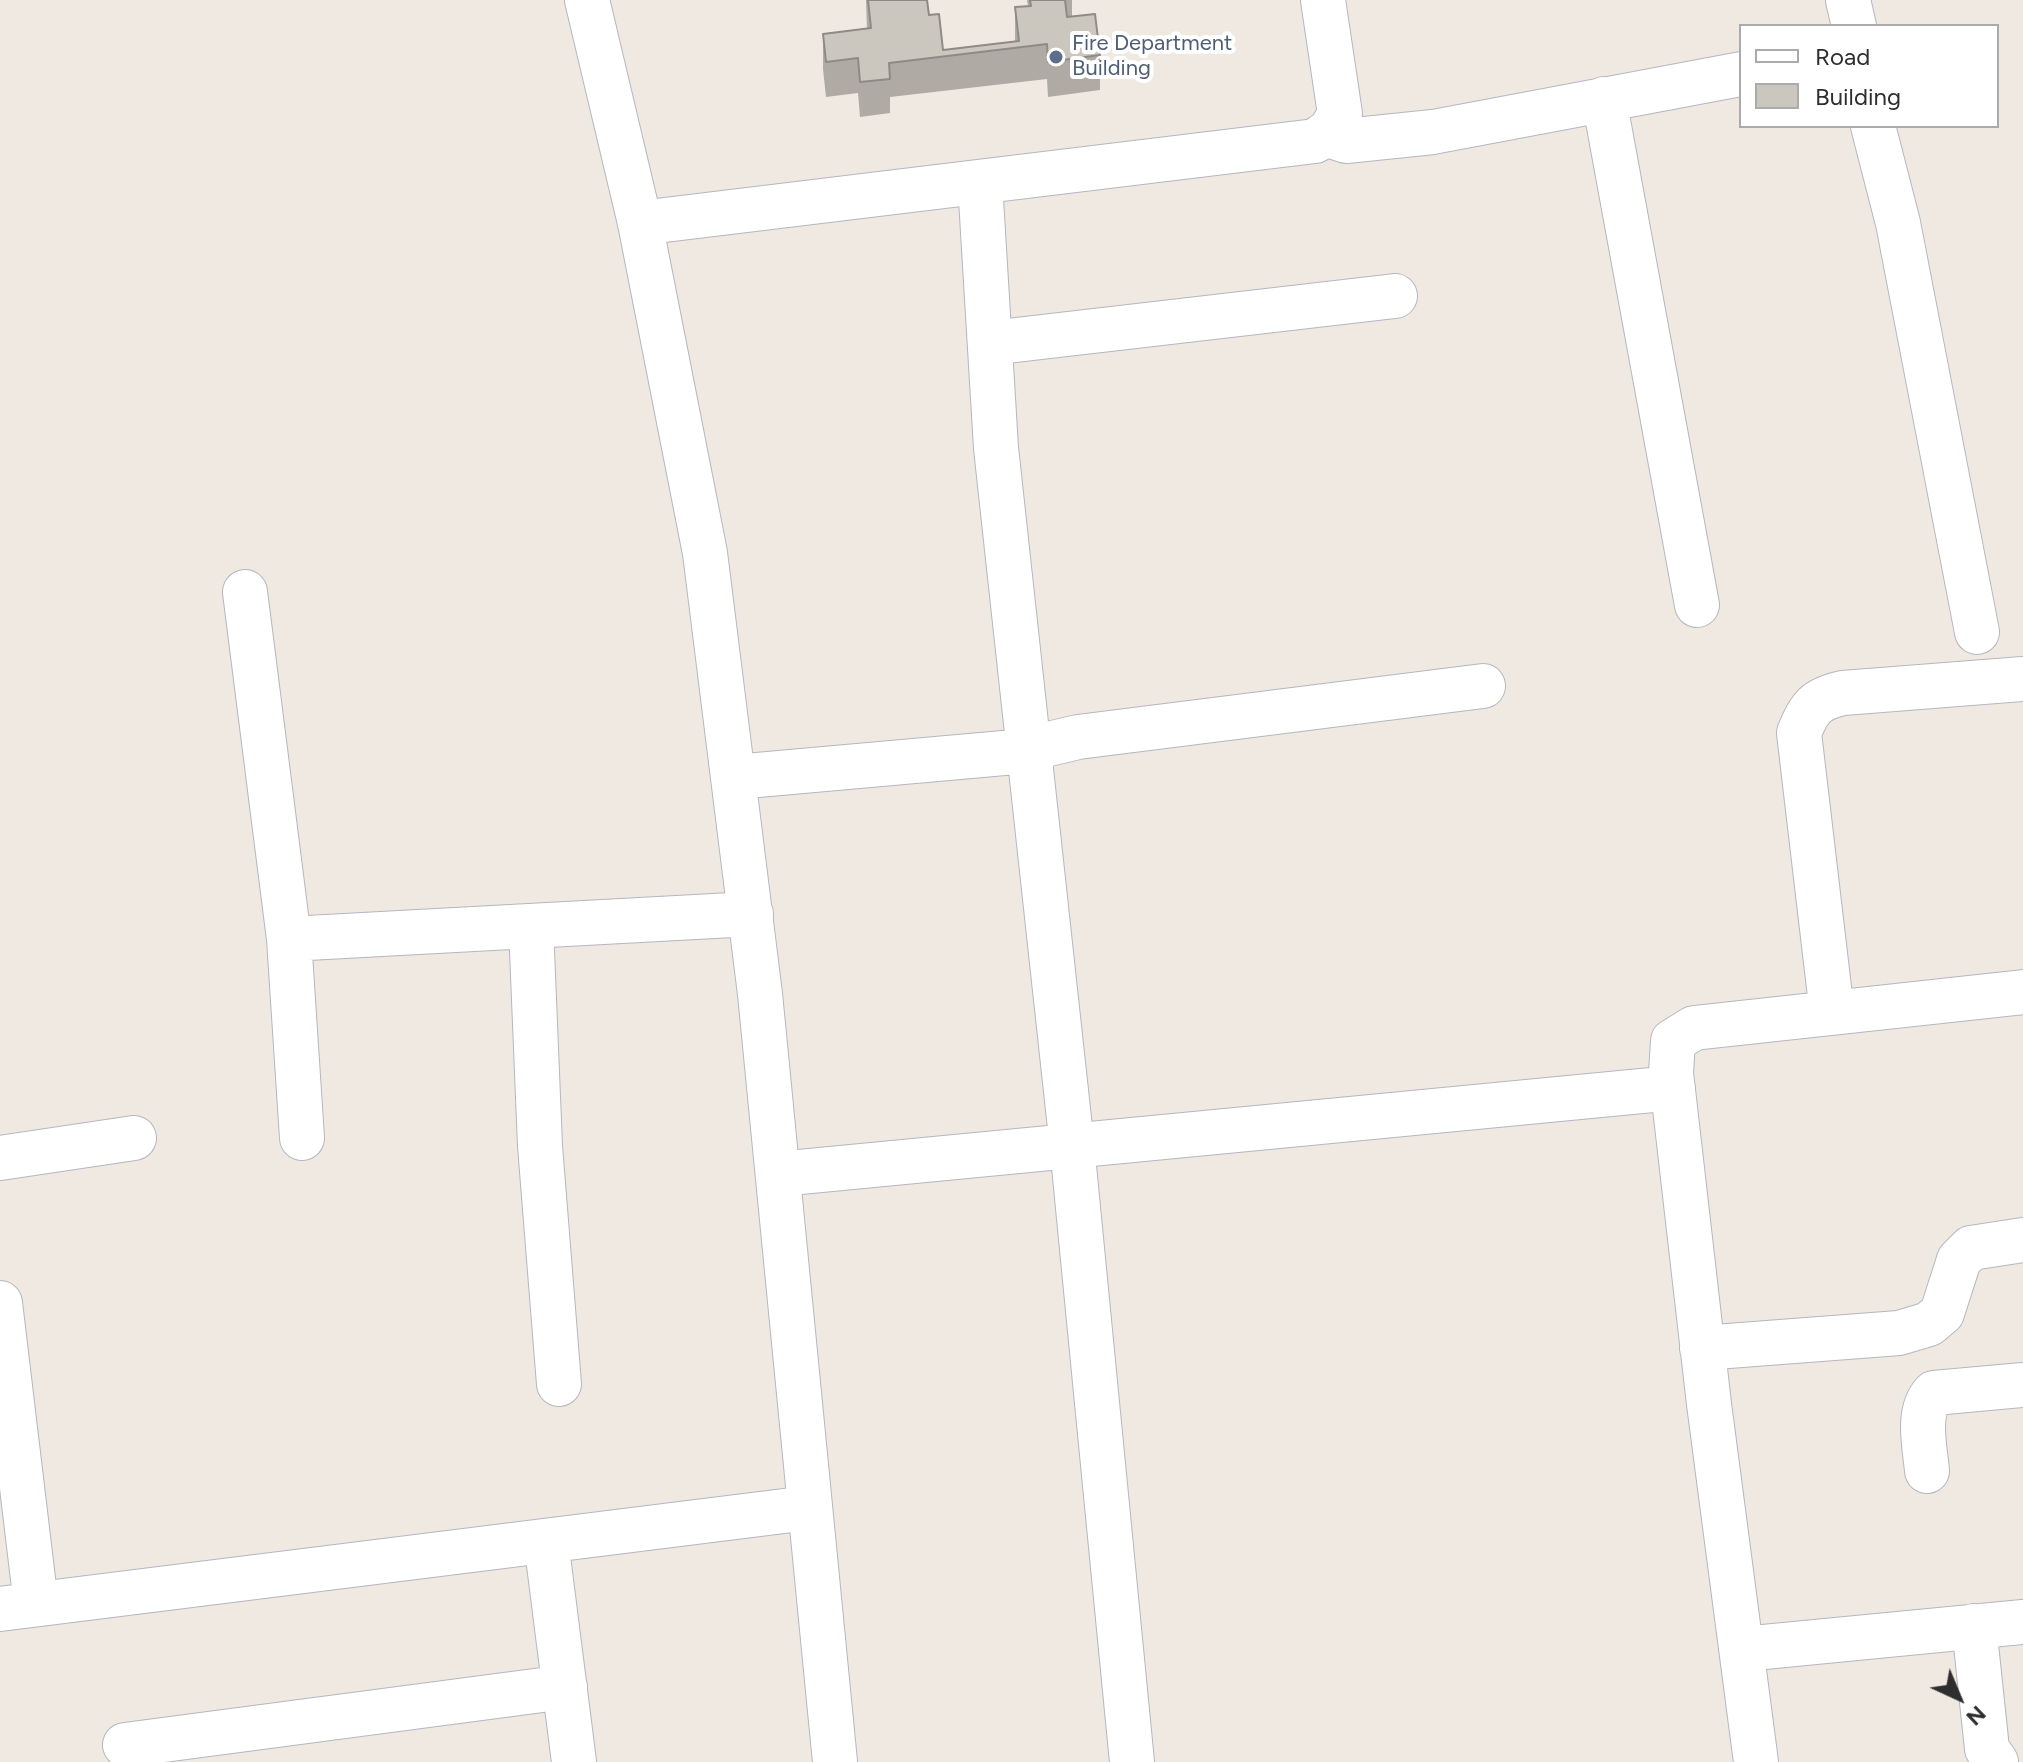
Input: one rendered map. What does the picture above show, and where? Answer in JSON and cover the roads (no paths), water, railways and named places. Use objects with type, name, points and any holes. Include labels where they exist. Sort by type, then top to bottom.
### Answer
[{"type":"street","points":[[587,0],[640,223],[705,553],[735,777],[779,1174],[808,1508],[835,1762]]},
{"type":"street","points":[[640,223],[1315,141],[1325,134],[1340,114],[1340,96],[1323,0]]},
{"type":"street","points":[[1848,0],[1854,24]]},
{"type":"street","points":[[1325,134],[1346,141],[1374,140],[1739,74]]},
{"type":"street","points":[[1604,99],[1697,605]]},
{"type":"street","points":[[1874,128],[1898,223],[1977,632]]},
{"type":"street","points":[[980,182],[996,448],[1072,1146],[1132,1762]]},
{"type":"street","points":[[990,343],[1395,296]]},
{"type":"street","points":[[245,592],[289,939],[302,1138]]},
{"type":"street","points":[[1832,1013],[1799,733],[1808,711],[1819,698],[1843,693],[2023,679]]},
{"type":"street","points":[[735,777],[1027,749],[1078,737],[1483,686]]},
{"type":"street","points":[[289,939],[751,914]]},
{"type":"street","points":[[531,926],[540,1146],[559,1384]]},
{"type":"street","points":[[1756,1762],[1702,1348],[1673,1088],[1672,1050],[1678,1034],[1694,1028],[2023,992]]},
{"type":"street","points":[[779,1174],[1673,1088]]},
{"type":"street","points":[[0,1158],[134,1138]]},
{"type":"street","points":[[1702,1348],[1899,1333],[1929,1324],[1942,1313],[1959,1260],[1971,1248],[2023,1240]]},
{"type":"street","points":[[0,1303],[18,1607],[808,1508]]},
{"type":"street","points":[[1927,1471],[1924,1415],[1927,1400],[1934,1393],[2023,1385]]},
{"type":"street","points":[[546,1541],[574,1762]]},
{"type":"street","points":[[1743,1649],[2023,1622]]},
{"type":"street","points":[[1974,1626],[1987,1749],[1996,1762]]},
{"type":"street","points":[[125,1745],[353,1718],[565,1687]]},
{"type":"place","name":"Fire Department Building","points":[[1056,57]]}]
